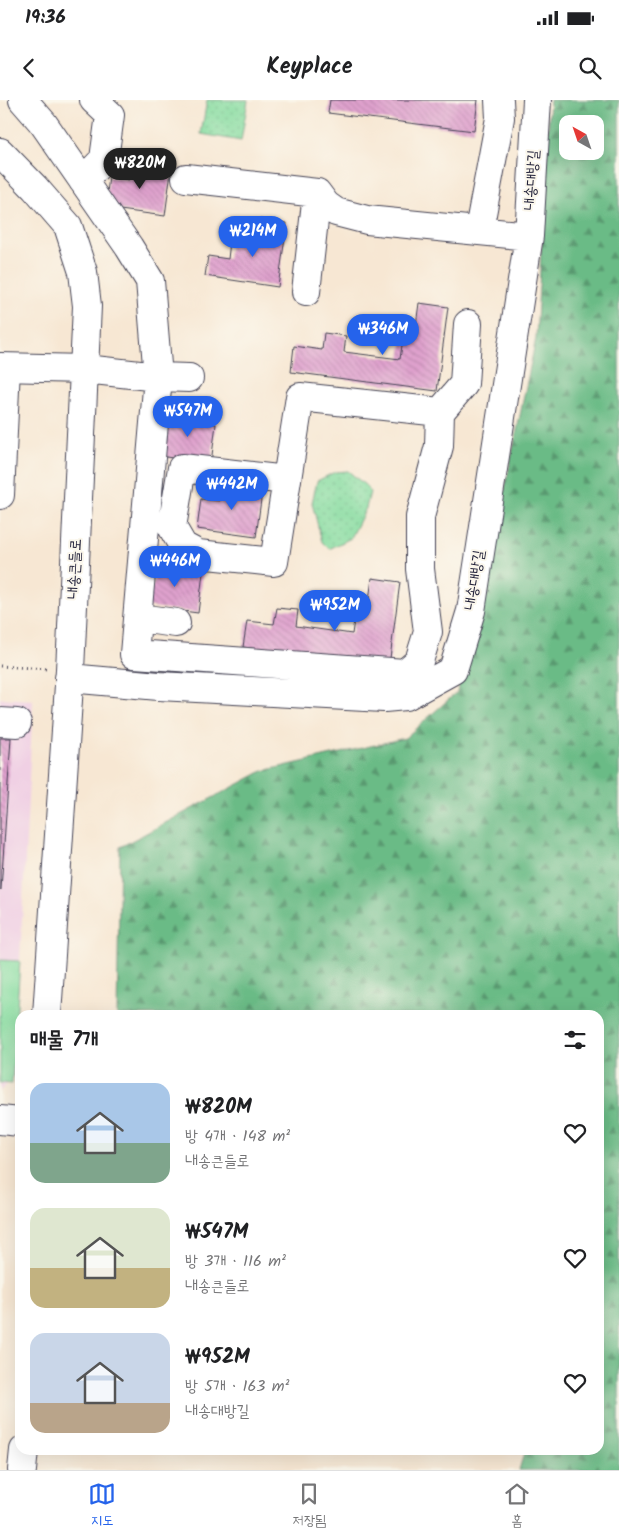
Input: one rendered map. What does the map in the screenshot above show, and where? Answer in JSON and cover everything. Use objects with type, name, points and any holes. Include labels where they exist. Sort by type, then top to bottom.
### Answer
[{"type":"street","points":[[23,100],[43,123],[129,246],[150,281],[158,377],[134,654],[405,672],[419,661],[428,632],[420,569],[420,517],[439,446],[440,412],[464,384],[468,324]]},
{"type":"street","points":[[83,181],[104,159],[110,115],[94,100]]},
{"type":"street","points":[[479,230],[500,118],[499,100]]},
{"type":"street","name":"내송대방길","points":[[69,674],[159,686],[384,698],[406,696],[453,670],[471,611],[528,236],[537,100]]},
{"type":"street","name":"내송큰들로","points":[[0,152],[68,226],[83,272],[88,306],[69,674],[47,1010]]},
{"type":"street","points":[[186,178],[317,193],[326,205],[336,212],[366,220],[528,236]]},
{"type":"street","points":[[306,292],[317,193]]},
{"type":"street","points":[[0,495],[3,367],[85,369],[158,377],[189,378]]},
{"type":"street","points":[[287,480],[182,468],[172,527],[183,546],[198,554],[274,562],[287,480],[300,397],[440,412]]},
{"type":"street","points":[[138,618],[176,623]]},
{"type":"street","points":[[0,1120],[15,1122]]},
{"type":"street","points":[[22,1470],[24,1455]]},
{"type":"path","points":[[0,666],[69,674]]},
{"type":"shaded area","points":[[0,698],[33,700],[17,1010],[15,1010],[14,1078],[0,1091]]},
{"type":"green space","points":[[207,100],[248,100],[241,141],[201,134]]},
{"type":"green space","points":[[550,100],[619,100],[619,1470],[519,1470],[524,1455],[604,1455],[604,1010],[117,1010],[120,847],[263,771],[405,738],[457,692],[482,599],[536,338]]},
{"type":"green space","points":[[348,471],[365,485],[370,492],[366,508],[351,538],[329,549],[322,542],[312,503],[317,481],[335,472]]},
{"type":"green space","points":[[0,960],[20,961],[17,1010],[15,1010],[12,1084],[0,1083]]},
{"type":"building","points":[[330,100],[478,100],[474,131],[328,113]]},
{"type":"building","points":[[132,157],[152,159],[150,168],[171,171],[165,216],[105,208],[109,177],[129,180]]},
{"type":"building","points":[[259,219],[287,223],[278,287],[205,276],[208,256],[228,259],[230,242],[255,245]]},
{"type":"building","points":[[419,303],[448,307],[437,391],[291,372],[294,346],[322,350],[324,333],[346,336],[344,352],[400,359],[404,332],[415,333]]},
{"type":"building","points":[[170,408],[190,411],[189,420],[216,424],[211,463],[158,456],[167,432]]},
{"type":"building","points":[[223,478],[243,480],[242,489],[262,492],[256,537],[197,529],[201,499],[220,501]]},
{"type":"building","points":[[157,558],[177,561],[176,570],[203,573],[198,613],[145,606],[154,582]]},
{"type":"building","points":[[372,578],[400,582],[389,666],[243,647],[247,621],[274,624],[277,608],[298,610],[296,626],[352,634],[356,607],[368,608]]},
{"type":"building","points":[[0,738],[11,738],[1,890],[0,889]]}]
